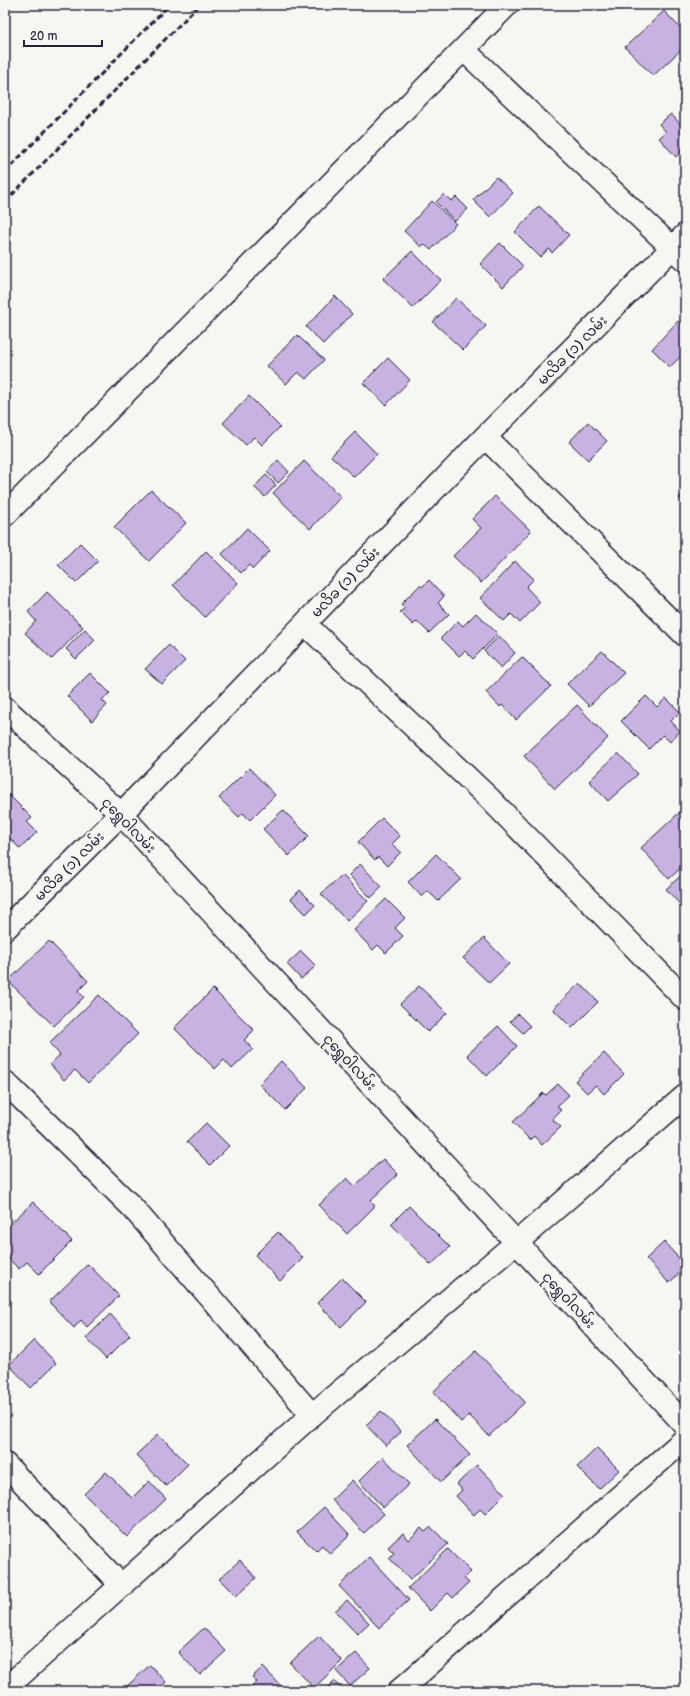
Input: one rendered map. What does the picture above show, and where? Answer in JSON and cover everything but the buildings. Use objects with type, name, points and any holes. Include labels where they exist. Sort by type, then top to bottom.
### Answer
[{"type":"street","points":[[5,515],[507,5]]},
{"type":"street","points":[[464,50],[681,247]]},
{"type":"street","name":"မလိခ (၁) လမ်း","points":[[5,929],[121,814],[486,437],[681,247]]},
{"type":"street","points":[[486,437],[685,635]]},
{"type":"street","points":[[305,624],[489,798],[685,999]]},
{"type":"street","name":"ငုရွှေဝါလမ်း","points":[[5,708],[121,814],[685,1425]]},
{"type":"street","points":[[5,1082],[132,1207],[312,1415]]},
{"type":"street","points":[[5,1689],[312,1415],[516,1243],[685,1096]]},
{"type":"street","points":[[399,1691],[685,1439]]},
{"type":"street","points":[[5,1464],[122,1586]]},
{"type":"railway","points":[[5,172],[169,5]]},
{"type":"railway","points":[[5,202],[199,5]]}]
